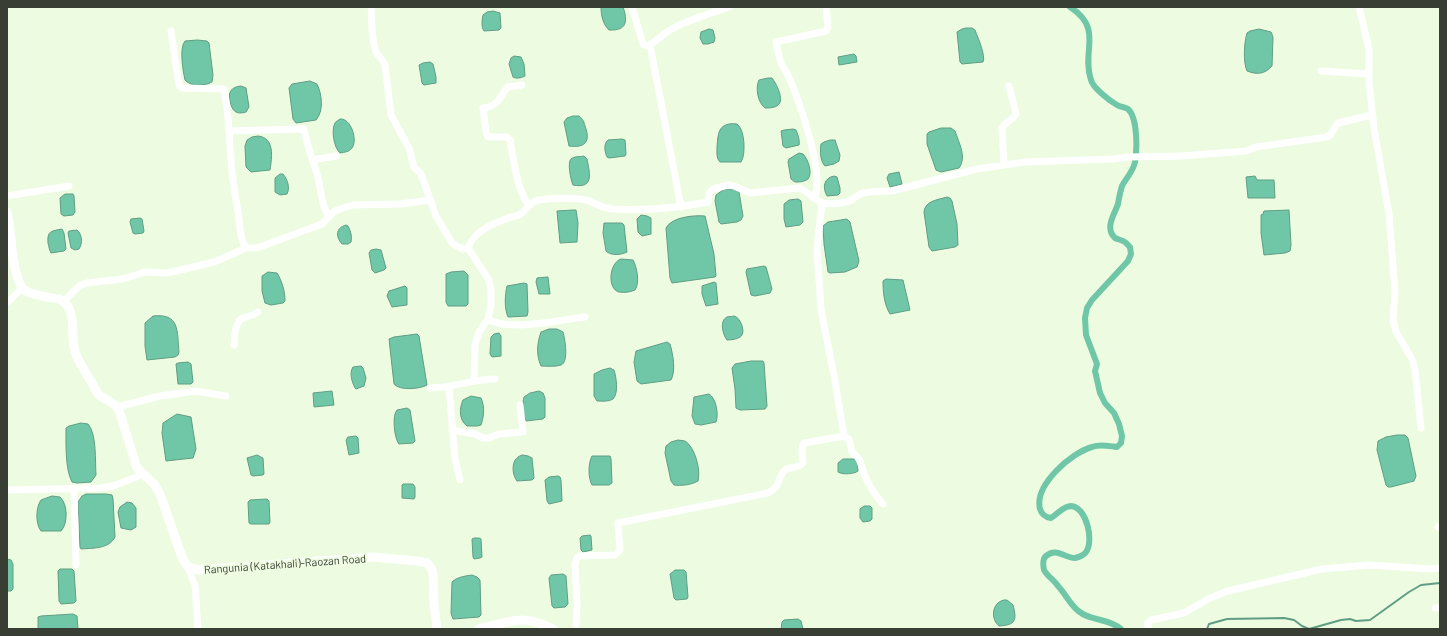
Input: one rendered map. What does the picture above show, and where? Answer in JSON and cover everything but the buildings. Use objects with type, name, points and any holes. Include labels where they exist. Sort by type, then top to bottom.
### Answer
[{"type":"main road","points":[[7,212],[11,227],[17,277],[22,288],[33,294],[64,301],[70,307],[73,343],[79,360],[97,393],[117,407],[134,460],[138,469],[154,484],[160,494],[182,557],[187,566]]},
{"type":"main road","name":"Rangunia (Katakhali)-Raozan Road","points":[[187,566],[198,570],[372,557],[427,563],[433,573],[434,605],[438,629]]},
{"type":"main road","points":[[478,629],[517,619],[526,619],[553,629]]},
{"type":"street","points":[[372,7],[372,29],[376,51],[385,65],[391,115],[409,148],[414,167],[421,174],[436,216],[452,243],[462,249],[468,248]]},
{"type":"street","points":[[632,7],[644,45],[650,45],[671,29],[728,7]]},
{"type":"street","points":[[814,198],[816,194],[817,181],[810,144],[800,107],[787,74],[781,64],[776,42],[826,31],[828,27],[826,7]]},
{"type":"street","points":[[1359,7],[1370,49],[1369,83],[1372,115],[1389,214],[1395,291],[1393,320],[1396,332],[1412,359],[1415,369],[1421,428]]},
{"type":"street","points":[[171,31],[179,85],[182,88],[224,89],[228,105],[231,161],[238,213],[243,244],[246,248]]},
{"type":"street","points":[[650,45],[681,207]]},
{"type":"street","points":[[1321,71],[1369,74]]},
{"type":"street","points":[[522,85],[508,87],[499,101],[483,108],[488,137],[507,137],[510,140],[518,182],[528,205]]},
{"type":"street","points":[[1004,164],[1002,128],[1016,114],[1009,86]]},
{"type":"street","points":[[468,248],[473,238],[482,231],[492,225],[522,213],[528,205],[538,200],[563,198],[580,199],[589,201],[601,207],[613,209],[681,207],[708,202],[710,192],[713,189],[719,186],[728,185],[750,193],[799,188],[822,203],[844,202],[863,193],[897,190],[977,169],[1004,164],[1113,159],[1129,156],[1173,156],[1247,151],[1256,147],[1319,139],[1330,135],[1338,123],[1372,115]]},
{"type":"street","points":[[229,131],[304,129],[307,146],[318,176],[324,206],[329,216]]},
{"type":"street","points":[[312,160],[336,156]]},
{"type":"street","points":[[7,196],[69,186]]},
{"type":"street","points":[[64,301],[79,286],[87,283],[123,279],[145,272],[167,273],[214,262],[246,248],[257,248],[322,224],[335,211],[353,205],[400,204],[431,200]]},
{"type":"street","points":[[822,203],[817,249],[821,310],[836,381],[844,436]]},
{"type":"street","points":[[468,248],[489,280],[491,290],[491,305],[488,319],[479,332],[475,345],[474,381]]},
{"type":"street","points":[[7,303],[22,288]]},
{"type":"street","points":[[234,345],[238,322],[242,318],[254,315],[258,312]]},
{"type":"street","points":[[488,319],[494,323],[505,325],[585,318]]},
{"type":"street","points":[[430,388],[449,387],[474,381],[495,379]]},
{"type":"street","points":[[449,387],[455,459],[460,480]]},
{"type":"street","points":[[117,407],[160,396],[196,391],[226,396]]},
{"type":"street","points":[[452,430],[475,434],[483,438],[489,438],[499,434],[523,432],[520,405]]},
{"type":"street","points":[[576,624],[577,604],[575,564],[577,558],[580,556],[615,555],[618,553],[620,550],[618,523],[768,493],[778,486],[783,472],[786,469],[801,466],[803,464],[802,446],[804,443],[844,436],[849,439],[852,452],[858,456],[865,477],[882,504]]},
{"type":"street","points":[[7,490],[100,488],[113,486],[144,474]]},
{"type":"street","points":[[74,488],[76,565]]},
{"type":"street","points":[[187,566],[195,585],[198,629]]},
{"type":"street","points":[[1149,629],[1147,624],[1150,620],[1184,613],[1224,592],[1328,568],[1370,566],[1431,569],[1440,568]]},
{"type":"shaded area","points":[[601,7],[623,7],[626,21],[623,27],[615,30],[609,30],[603,20]]},
{"type":"shaded area","points":[[493,11],[500,13],[501,28],[499,30],[484,31],[482,25],[483,15],[487,12]]},
{"type":"shaded area","points":[[966,28],[972,28],[975,30],[983,51],[983,62],[962,64],[960,62],[957,32]]},
{"type":"shaded area","points":[[709,29],[713,30],[715,38],[714,42],[703,44],[700,38],[701,32]]},
{"type":"shaded area","points":[[1259,29],[1271,32],[1273,37],[1272,66],[1267,71],[1254,73],[1247,71],[1244,52],[1245,42],[1247,33]]},
{"type":"shaded area","points":[[185,41],[207,41],[209,43],[213,75],[212,82],[202,85],[194,85],[185,80],[183,66],[183,44]]},
{"type":"shaded area","points":[[854,54],[857,62],[839,65],[838,57]]},
{"type":"shaded area","points":[[514,56],[521,57],[524,64],[525,76],[519,78],[513,77],[509,64],[511,58]]},
{"type":"shaded area","points":[[430,62],[433,64],[436,83],[424,85],[422,83],[419,65]]},
{"type":"shaded area","points":[[772,78],[776,84],[781,99],[777,106],[772,108],[765,108],[763,106],[757,91],[759,80]]},
{"type":"shaded area","points":[[310,81],[317,84],[319,88],[321,107],[319,116],[316,120],[296,123],[293,119],[289,88],[292,84]]},
{"type":"shaded area","points":[[241,86],[246,88],[249,107],[246,112],[240,113],[233,110],[229,95],[231,90]]},
{"type":"shaded area","points":[[579,116],[584,122],[587,132],[587,140],[583,145],[569,146],[564,122],[567,118]]},
{"type":"shaded area","points":[[340,119],[347,122],[350,126],[354,135],[354,144],[347,152],[340,153],[336,147],[333,134],[335,123]]},
{"type":"shaded area","points":[[737,124],[742,131],[743,136],[743,159],[741,162],[720,162],[717,153],[719,133],[723,126]]},
{"type":"shaded area","points":[[941,128],[951,128],[955,131],[962,150],[962,159],[959,168],[941,172],[936,170],[927,144],[927,134]]},
{"type":"shaded area","points":[[796,130],[799,145],[786,148],[783,146],[781,131]]},
{"type":"shaded area","points":[[258,136],[267,140],[270,144],[272,154],[270,170],[251,172],[246,167],[245,146],[247,140]]},
{"type":"shaded area","points":[[608,140],[625,140],[625,156],[607,157],[605,146]]},
{"type":"shaded area","points":[[830,140],[835,140],[840,155],[839,161],[825,166],[821,159],[821,144]]},
{"type":"shaded area","points":[[799,153],[803,154],[807,159],[810,173],[808,179],[802,182],[795,182],[791,179],[788,162],[789,159]]},
{"type":"shaded area","points":[[584,156],[587,159],[589,179],[584,185],[573,185],[569,164],[570,161],[574,157]]},
{"type":"shaded area","points":[[899,172],[902,184],[890,187],[887,178],[889,174]]},
{"type":"shaded area","points":[[280,174],[285,176],[287,181],[287,194],[280,195],[275,192],[275,178]]},
{"type":"shaded area","points":[[834,176],[837,177],[840,193],[838,195],[827,196],[824,186],[825,183],[828,179]]},
{"type":"shaded area","points":[[1255,176],[1257,180],[1274,180],[1275,198],[1248,198],[1246,177]]},
{"type":"shaded area","points":[[729,189],[739,192],[743,216],[741,220],[737,222],[721,224],[719,222],[715,201],[716,195],[723,190]]},
{"type":"shaded area","points":[[65,194],[73,194],[74,196],[75,212],[73,215],[64,216],[61,214],[60,198]]},
{"type":"shaded area","points":[[947,197],[952,201],[957,224],[958,245],[955,247],[932,251],[929,247],[924,212],[925,208],[929,203]]},
{"type":"shaded area","points":[[798,199],[801,201],[803,222],[800,225],[786,227],[784,219],[784,204],[789,200]]},
{"type":"shaded area","points":[[576,210],[578,223],[577,242],[560,243],[557,211]]},
{"type":"shaded area","points":[[1289,210],[1290,251],[1285,253],[1264,255],[1261,233],[1261,215],[1264,211]]},
{"type":"shaded area","points":[[641,215],[651,218],[651,234],[642,236],[638,232],[637,219]]},
{"type":"shaded area","points":[[689,216],[705,216],[714,254],[716,276],[672,283],[670,278],[666,228],[673,221],[678,219]]},
{"type":"shaded area","points":[[131,219],[142,219],[144,231],[143,233],[135,234],[133,233],[130,222]]},
{"type":"shaded area","points":[[847,219],[850,222],[859,261],[857,267],[845,272],[830,273],[828,272],[823,226],[828,222]]},
{"type":"shaded area","points":[[604,223],[622,223],[624,225],[627,252],[622,254],[611,254],[606,251],[603,233]]},
{"type":"shaded area","points":[[346,225],[351,232],[351,242],[348,244],[342,244],[338,238],[338,230]]},
{"type":"shaded area","points":[[62,229],[66,249],[64,251],[51,253],[49,249],[48,236],[52,231]]},
{"type":"shaded area","points":[[77,230],[81,236],[81,241],[79,249],[75,250],[71,248],[68,233],[69,231]]},
{"type":"shaded area","points":[[371,250],[381,250],[386,268],[375,273],[372,270],[369,253]]},
{"type":"shaded area","points":[[621,259],[633,260],[638,279],[635,290],[619,292],[615,290],[613,286],[611,281],[612,270],[617,261]]},
{"type":"shaded area","points":[[764,266],[766,267],[772,289],[770,293],[755,296],[751,295],[746,272],[747,269]]},
{"type":"shaded area","points":[[464,271],[468,275],[468,304],[466,306],[448,306],[446,302],[446,274]]},
{"type":"shaded area","points":[[268,272],[277,273],[280,279],[283,286],[285,301],[283,303],[271,305],[265,303],[262,291],[262,276]]},
{"type":"shaded area","points":[[548,277],[550,294],[539,294],[536,282],[537,278]]},
{"type":"shaded area","points":[[886,279],[903,280],[910,310],[890,314],[886,306],[884,294],[883,281]]},
{"type":"shaded area","points":[[714,282],[716,283],[718,304],[706,306],[702,294],[702,286]]},
{"type":"shaded area","points":[[524,283],[527,284],[527,316],[508,317],[505,302],[507,286]]},
{"type":"shaded area","points":[[405,286],[407,288],[407,305],[392,307],[387,296],[389,291]]},
{"type":"shaded area","points":[[153,316],[168,317],[173,321],[177,331],[179,352],[175,357],[147,360],[145,346],[145,323]]},
{"type":"shaded area","points":[[734,316],[740,321],[743,333],[739,337],[727,340],[723,332],[722,325],[727,317]]},
{"type":"shaded area","points":[[549,329],[557,329],[563,332],[566,355],[565,360],[561,365],[541,366],[539,362],[538,345],[541,332]]},
{"type":"shaded area","points":[[499,333],[501,336],[501,356],[492,357],[490,354],[491,337],[494,334]]},
{"type":"shaded area","points":[[417,334],[419,336],[427,385],[415,388],[401,388],[394,384],[389,339]]},
{"type":"shaded area","points":[[667,342],[670,344],[674,362],[673,376],[671,380],[641,384],[637,381],[634,362],[636,351]]},
{"type":"shaded area","points":[[751,361],[763,361],[764,363],[767,406],[765,409],[740,410],[736,408],[732,368],[735,364]]},
{"type":"shaded area","points":[[188,362],[191,364],[193,382],[191,384],[178,384],[176,364]]},
{"type":"shaded area","points":[[361,366],[366,378],[364,386],[356,389],[352,380],[351,372],[353,367]]},
{"type":"shaded area","points":[[610,368],[614,370],[616,376],[615,396],[609,401],[597,401],[594,396],[594,374]]},
{"type":"shaded area","points":[[332,391],[334,405],[314,407],[313,393]]},
{"type":"shaded area","points":[[539,391],[543,393],[545,398],[545,417],[543,419],[526,421],[523,409],[524,397],[530,393]]},
{"type":"shaded area","points":[[709,394],[716,406],[716,422],[701,425],[695,424],[692,416],[694,397]]},
{"type":"shaded area","points":[[471,396],[481,398],[484,412],[481,425],[467,426],[462,421],[460,411],[463,400]]},
{"type":"shaded area","points":[[407,408],[410,410],[415,441],[413,443],[399,444],[395,432],[394,417],[397,410]]},
{"type":"shaded area","points":[[177,414],[191,417],[196,449],[193,458],[166,461],[162,433],[163,423]]},
{"type":"shaded area","points":[[81,423],[88,424],[93,434],[96,475],[91,482],[77,483],[72,482],[68,470],[66,456],[66,428]]},
{"type":"shaded area","points":[[1405,435],[1408,438],[1416,476],[1414,481],[1388,487],[1386,485],[1377,450],[1378,441],[1386,437]]},
{"type":"shaded area","points":[[356,436],[358,438],[359,453],[349,455],[346,440],[348,437]]},
{"type":"shaded area","points":[[678,440],[685,441],[692,448],[698,465],[698,481],[683,485],[674,485],[671,481],[665,453],[666,446],[671,442]]},
{"type":"shaded area","points":[[257,455],[263,458],[264,474],[253,476],[251,475],[247,458]]},
{"type":"shaded area","points":[[523,455],[532,458],[534,478],[532,480],[517,481],[513,466],[516,459]]},
{"type":"shaded area","points":[[592,456],[610,456],[612,483],[609,485],[592,485],[589,470]]},
{"type":"shaded area","points":[[843,459],[857,459],[858,471],[848,474],[838,472],[838,463]]},
{"type":"shaded area","points":[[558,476],[561,480],[562,501],[549,504],[547,501],[545,480],[549,477]]},
{"type":"shaded area","points":[[403,484],[413,484],[415,487],[414,499],[402,498]]},
{"type":"shaded area","points":[[86,494],[112,495],[115,537],[105,546],[81,549],[80,547],[78,502],[82,496]]},
{"type":"shaded area","points":[[52,496],[60,497],[65,504],[65,524],[61,531],[41,531],[37,520],[39,503],[41,500]]},
{"type":"shaded area","points":[[267,499],[269,501],[269,524],[249,523],[248,502],[250,500]]},
{"type":"shaded area","points":[[127,502],[132,503],[136,508],[136,527],[131,530],[121,528],[118,512],[120,507]]},
{"type":"shaded area","points":[[864,506],[870,506],[872,508],[872,519],[870,521],[863,522],[860,518],[860,509]]},
{"type":"shaded area","points":[[590,535],[592,550],[583,552],[581,550],[580,538],[582,536]]},
{"type":"shaded area","points":[[472,539],[481,539],[482,557],[474,559]]},
{"type":"shaded area","points":[[7,559],[11,560],[13,564],[13,589],[11,591],[7,591]]},
{"type":"shaded area","points":[[60,569],[72,569],[74,571],[76,601],[74,603],[61,604],[59,601],[58,571]]},
{"type":"shaded area","points":[[675,570],[684,570],[686,572],[687,599],[676,600],[674,598],[670,574]]},
{"type":"shaded area","points":[[563,574],[566,576],[568,604],[565,607],[554,608],[552,606],[549,578],[551,575]]},
{"type":"shaded area","points":[[472,575],[480,580],[481,615],[479,617],[453,619],[451,613],[452,582],[464,576]]},
{"type":"shaded area","points":[[1007,600],[1013,605],[1015,618],[1012,623],[999,626],[996,623],[994,612],[997,604]]},
{"type":"shaded area","points":[[73,614],[77,616],[78,629],[38,629],[38,617]]},
{"type":"shaded area","points":[[798,619],[801,621],[803,629],[781,629],[782,622],[784,620]]},
{"type":"waterway","points":[[1070,7],[1080,15],[1086,23],[1089,32],[1090,40],[1088,59],[1092,83],[1098,90],[1118,106],[1128,109],[1134,119],[1136,134],[1135,162],[1131,172],[1122,186],[1118,204],[1110,225],[1112,234],[1115,238],[1124,241],[1130,247],[1131,254],[1128,261],[1092,300],[1087,308],[1085,318],[1086,335],[1097,364],[1095,371],[1100,393],[1105,403],[1114,413],[1119,424],[1122,436],[1121,443],[1117,447],[1098,446],[1083,450],[1065,463],[1048,480],[1040,500],[1040,509],[1042,513],[1051,518],[1065,507],[1071,506],[1077,508],[1085,518],[1088,526],[1089,541],[1086,552],[1081,556],[1071,558],[1053,553],[1045,557],[1043,564],[1045,572],[1079,612],[1118,626],[1121,629]]},
{"type":"waterway","points":[[1207,629],[1209,624],[1227,619],[1284,618],[1294,620],[1309,629],[1341,620],[1370,620],[1421,585],[1440,583]]}]
